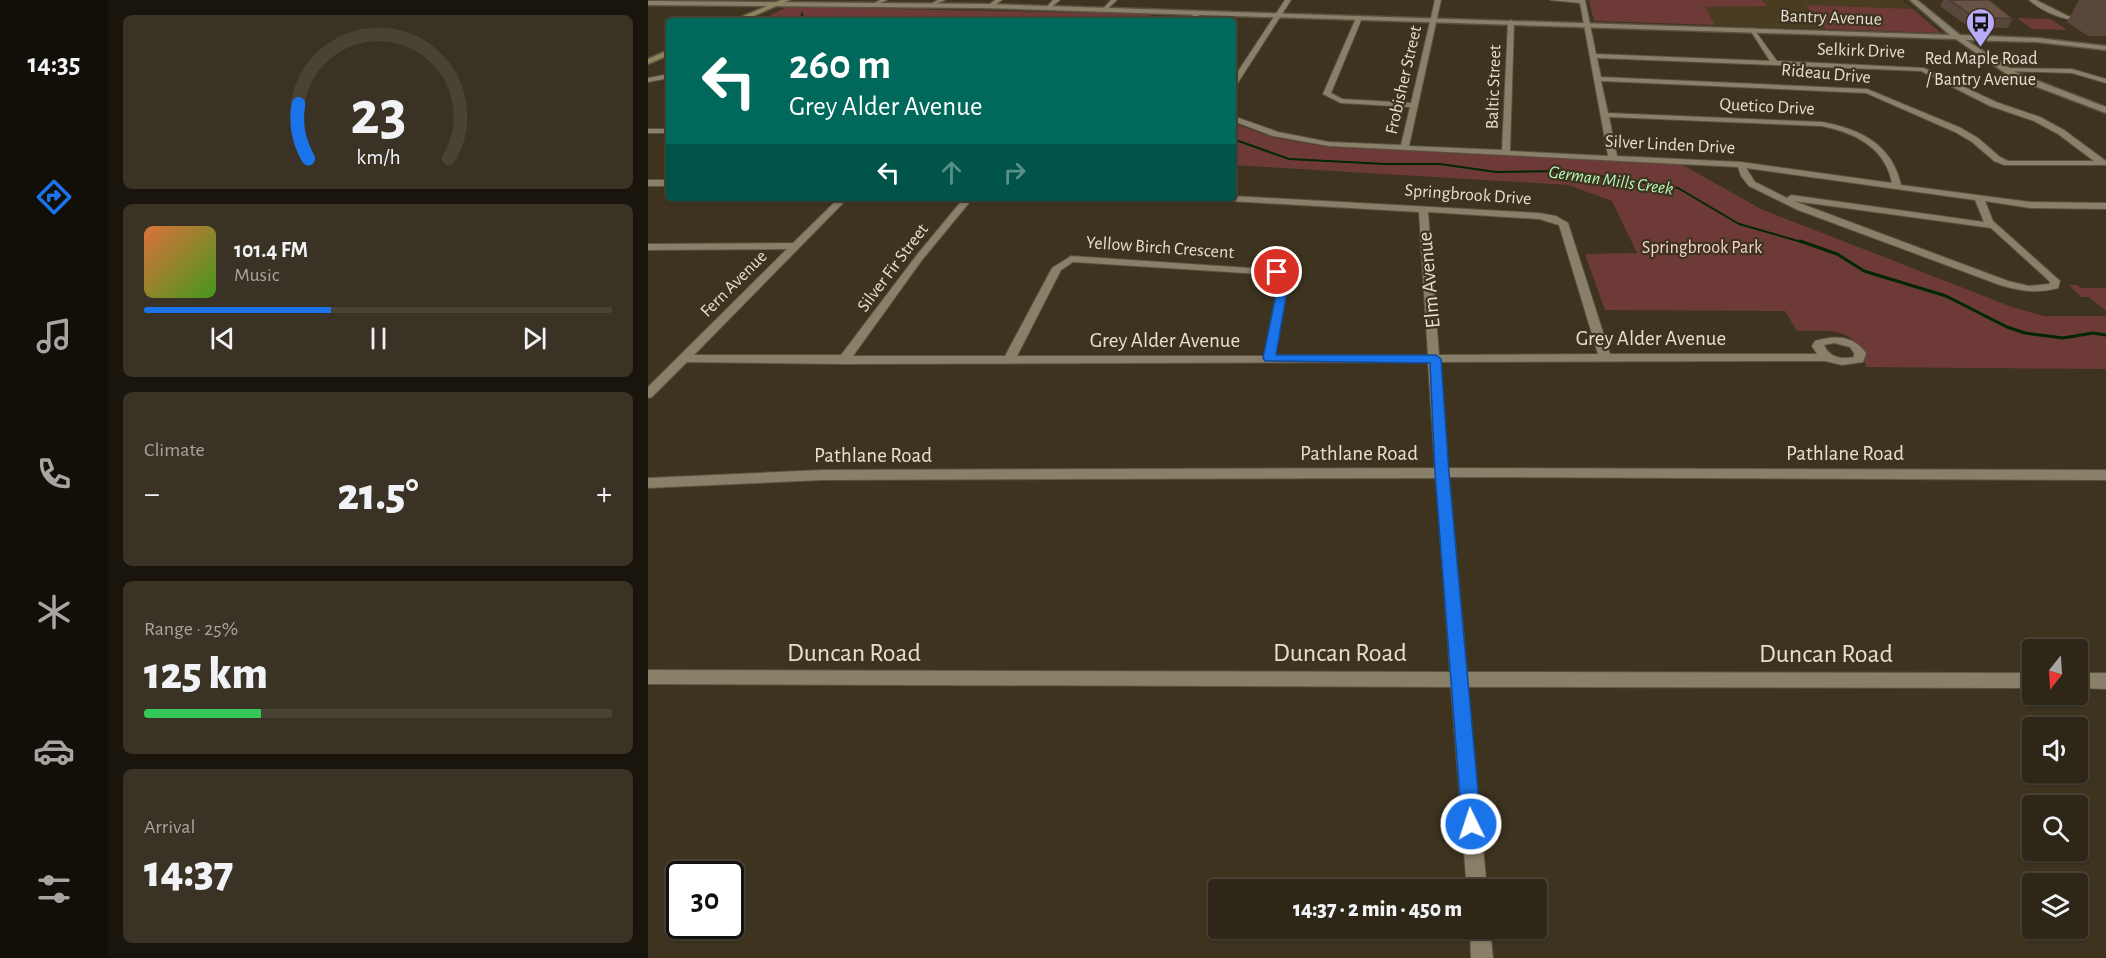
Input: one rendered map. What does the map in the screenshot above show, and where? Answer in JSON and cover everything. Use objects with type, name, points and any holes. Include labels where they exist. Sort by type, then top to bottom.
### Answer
[{"type":"main road","points":[[743,18],[776,3]]},
{"type":"main road","points":[[648,62],[666,53]]},
{"type":"street","points":[[673,2],[682,0]]},
{"type":"street","points":[[873,5],[884,0]]},
{"type":"street","points":[[931,6],[942,0]]},
{"type":"street","points":[[989,7],[999,0]]},
{"type":"street","points":[[1047,8],[1057,0]]},
{"type":"street","points":[[1103,10],[1114,0]]},
{"type":"street","points":[[1236,80],[1288,0]]},
{"type":"street","name":"Frobisher Street","points":[[1404,148],[1438,0]]},
{"type":"street","points":[[1553,0],[1583,0],[1613,158]]},
{"type":"street","points":[[1913,0],[1959,38],[2005,70],[2045,88],[2106,110]]},
{"type":"street","points":[[2032,0],[2058,16],[2074,21],[2106,22]]},
{"type":"street","name":"Bantry Avenue","points":[[648,3],[1047,8],[1511,22],[2037,40],[2106,48]]},
{"type":"street","points":[[1193,18],[1198,13]]},
{"type":"street","points":[[1359,18],[1327,94],[1341,101],[1414,105]]},
{"type":"street","points":[[2092,21],[2106,30]]},
{"type":"street","name":"Baltic Street","points":[[1506,152],[1511,22]]},
{"type":"street","points":[[1753,30],[1775,63]]},
{"type":"street","name":"Selkirk Drive","points":[[1594,56],[1922,69],[1993,104],[2037,119],[2061,132],[2104,163]]},
{"type":"street","points":[[2005,70],[2072,71],[2106,81]]},
{"type":"street","points":[[648,80],[666,77]]},
{"type":"street","name":"Rideau Drive","points":[[1597,80],[1867,91],[1958,130],[1975,140],[1996,159],[2007,163],[2104,163]]},
{"type":"street","name":"Quetico Drive","points":[[1605,115],[1822,124],[1840,127],[1880,149],[1896,170],[1897,186]]},
{"type":"street","name":"Silver Linden Drive","points":[[1236,119],[1300,140],[1404,148],[1742,165],[2030,205],[2106,206]]},
{"type":"street","points":[[648,131],[666,131]]},
{"type":"street","points":[[1742,165],[1748,180],[1809,211],[2004,284],[2019,288],[2054,286],[2055,281],[2049,274],[1994,226],[1985,214],[1979,198]]},
{"type":"street","points":[[648,183],[666,183]]},
{"type":"street","name":"Springbrook Drive","points":[[1236,198],[1539,216],[1560,220],[1605,357]]},
{"type":"street","points":[[1780,198],[1994,226]]},
{"type":"street","name":"Fern Avenue","points":[[648,394],[841,201]]},
{"type":"street","name":"Silver Fir Street","points":[[844,360],[919,258],[966,201]]},
{"type":"street","name":"Elm Avenue","points":[[1423,209],[1436,359],[1442,473],[1476,879]]},
{"type":"street","points":[[650,249],[796,246]]},
{"type":"street","name":"Yellow Birch Crescent","points":[[1009,360],[1057,268],[1071,260],[1082,259],[1277,272],[1283,279],[1283,285],[1269,358]]},
{"type":"street","name":"Grey Alder Avenue","points":[[683,358],[1009,360],[1827,357]]},
{"type":"street","name":"Pathlane Road","points":[[648,483],[822,475],[1442,473],[2106,475]]},
{"type":"street","name":"Duncan Road","points":[[648,677],[2022,681]]},
{"type":"street","points":[[2088,681],[2106,681]]},
{"type":"street","points":[[1481,939],[1482,958]]},
{"type":"shaded area","points":[[1762,0],[1902,0],[1913,9],[1805,6],[1826,29],[1715,25],[1705,7],[1766,6]]},
{"type":"green space","points":[[1589,0],[1762,0],[1767,6],[1705,7],[1715,25],[1594,21]]},
{"type":"green space","points":[[1805,5],[1913,9],[1941,33],[1826,29]]},
{"type":"green space","points":[[787,7],[1152,14],[1148,18],[765,18]]},
{"type":"green space","points":[[2017,18],[2051,19],[2067,30],[2032,29]]},
{"type":"green space","name":"Springbrook Park","points":[[1236,124],[1275,138],[1328,147],[1681,164],[1761,209],[2012,307],[2044,316],[2106,316],[2106,369],[1866,367],[1857,344],[1850,338],[1832,332],[1797,331],[1785,311],[1605,310],[1585,254],[1637,253],[1612,201],[1568,185],[1236,165]]},
{"type":"green space","points":[[2069,285],[2077,285],[2081,288],[2106,288],[2106,311],[2089,297],[2081,297]]},
{"type":"building","points":[[1950,0],[1989,0],[2013,19],[1974,17]]},
{"type":"waterway","name":"German Mills Creek","points":[[802,13],[805,18]]},
{"type":"waterway","name":"German Mills Creek","points":[[1236,140],[1289,159],[1385,164],[1440,164],[1496,172],[1567,171],[1678,188],[1739,224],[1805,243]]},
{"type":"waterway","name":"German Mills Creek","points":[[1800,241],[1837,254],[1864,271],[1946,296],[2007,327],[2025,333],[2063,338],[2093,333],[2106,335]]},
{"type":"place","name":"Red Maple Road / Bantry Avenue","points":[[1981,48]]},
{"type":"route","points":[[1277,272],[1283,279],[1283,285],[1269,358],[1436,359],[1442,473],[1471,824]]}]
